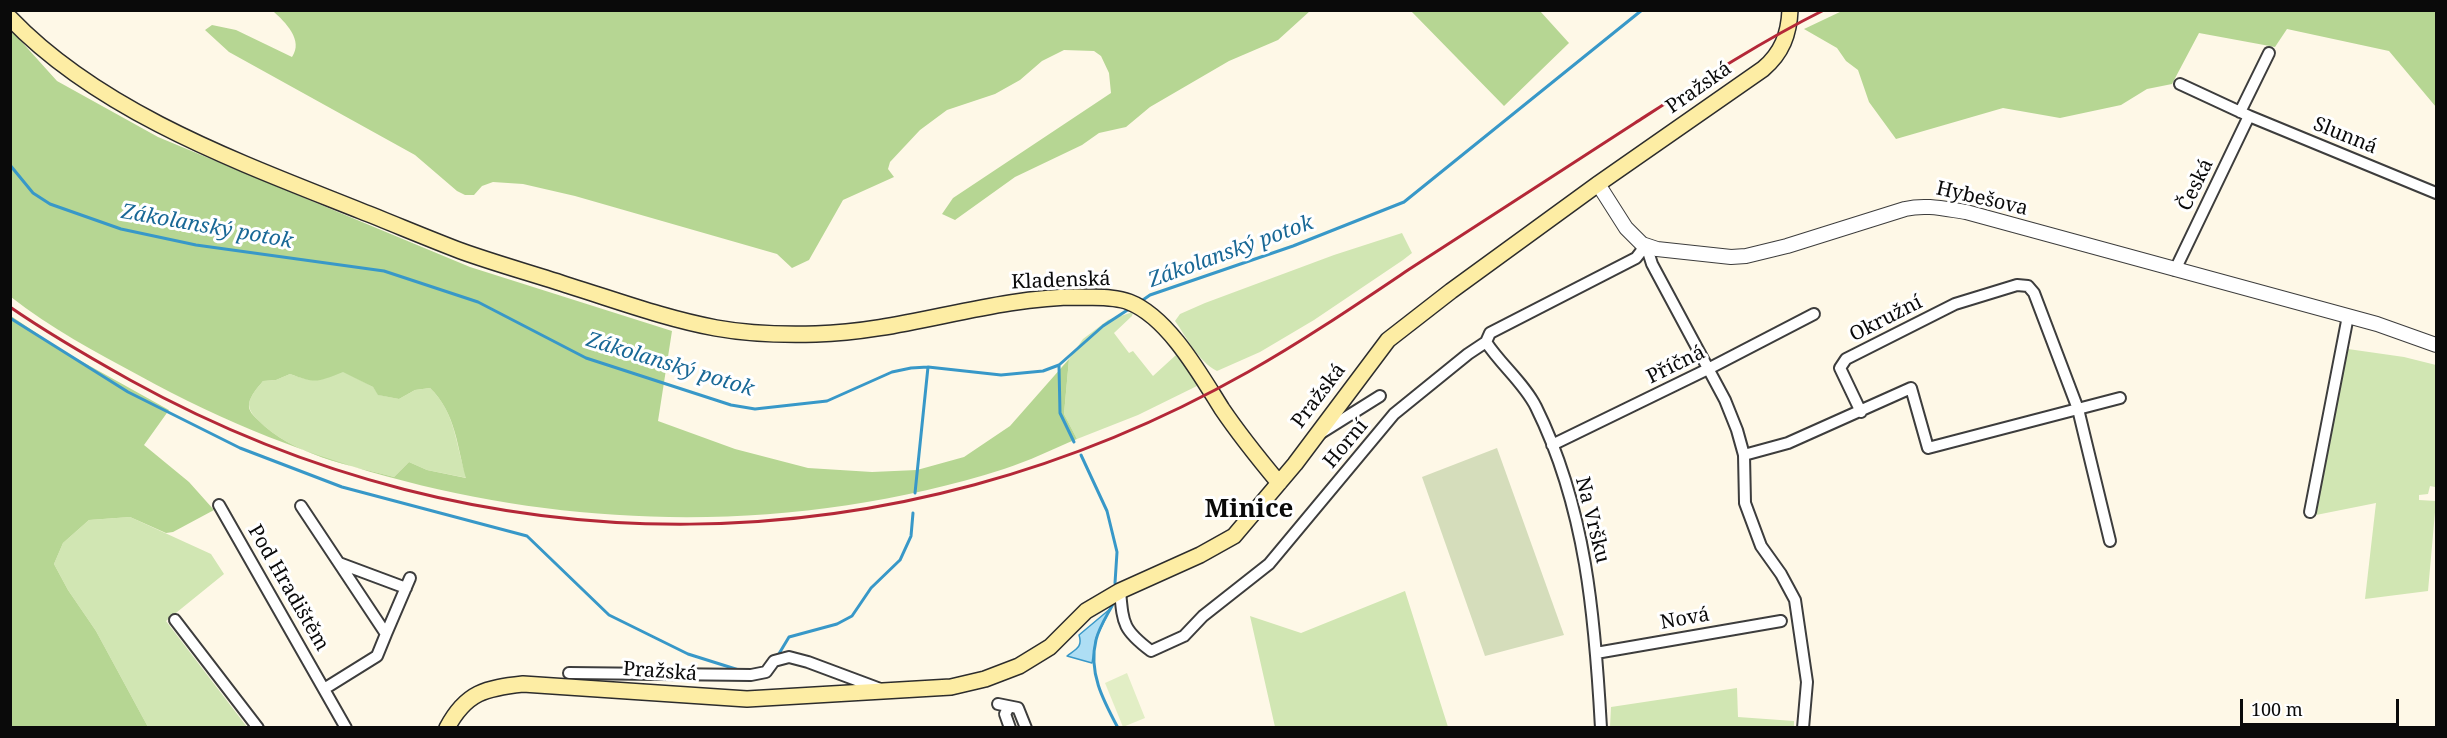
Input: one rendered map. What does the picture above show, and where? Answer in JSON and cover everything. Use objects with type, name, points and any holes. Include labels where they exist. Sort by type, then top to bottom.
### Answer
[{"type":"main road","name":"Pražská","points":[[447,728],[454,714],[472,696],[490,688],[523,684],[747,699],[951,687],[985,679],[1019,666],[1050,647],[1086,611],[1120,591],[1200,555],[1234,536],[1316,436],[1388,340],[1451,291],[1774,60],[1788,34],[1790,10]]},
{"type":"main road","name":"Kladenská","points":[[10,18],[57,59],[100,91],[134,111],[286,181],[462,251],[617,301],[714,327],[761,333],[849,333],[1031,299],[1118,298],[1131,302],[1156,320],[1186,355],[1223,409],[1279,483]]},
{"type":"street","points":[[2245,114],[2269,53]]},
{"type":"street","name":"Slunná","points":[[2180,84],[2245,114],[2436,193]]},
{"type":"street","name":"Česká","points":[[2175,270],[2245,114]]},
{"type":"street","points":[[1599,184],[1631,234],[1646,245],[1652,264],[1725,400],[1737,430],[1744,455],[1745,503],[1761,546],[1781,574],[1795,600],[1807,682],[1803,728]]},
{"type":"street","name":"Hybešova","points":[[1646,245],[1657,249],[1731,257],[1746,256],[1787,246],[1920,205],[1966,212],[2348,316],[2409,334],[2436,345]]},
{"type":"street","name":"Horní","points":[[1120,591],[1122,617],[1126,628],[1151,651],[1184,636],[1203,616],[1269,564],[1394,414],[1486,342],[1490,333],[1497,327],[1557,300],[1636,258],[1646,245]]},
{"type":"street","name":"Okružní","points":[[1861,412],[1840,368],[1846,359],[1955,304],[2017,285],[2028,286],[2034,293],[2078,409],[2110,541]]},
{"type":"street","name":"Příčná","points":[[1552,445],[1814,314]]},
{"type":"street","points":[[2310,512],[2348,316]]},
{"type":"street","name":"Na Vršku","points":[[1486,342],[1529,396],[1552,445],[1578,520],[1587,565],[1601,728]]},
{"type":"street","points":[[1744,455],[1788,443],[1911,388],[1928,447],[2120,398]]},
{"type":"street","points":[[1316,436],[1380,396]]},
{"type":"street","name":"Pod Hradištěm","points":[[219,505],[346,728]]},
{"type":"street","points":[[301,506],[386,634]]},
{"type":"street","points":[[324,689],[377,656],[408,583],[339,563]]},
{"type":"street","points":[[175,620],[258,728]]},
{"type":"street","name":"Nová","points":[[1596,653],[1781,621]]},
{"type":"street","name":"Pražská","points":[[569,672],[751,675],[766,672],[774,661],[789,657],[889,692]]},
{"type":"street","points":[[1010,728],[1004,706],[1018,708],[1026,728]]},
{"type":"green space","points":[[273,11],[1310,11],[1278,40],[1229,61],[1150,107],[1126,127],[1099,133],[1082,145],[1015,177],[955,220],[942,214],[953,198],[1111,93],[1109,73],[1101,56],[1094,51],[1064,50],[1042,61],[1020,80],[995,94],[947,110],[920,130],[890,162],[888,169],[894,177],[843,200],[809,260],[792,268],[777,254],[575,196],[523,184],[493,182],[482,186],[474,195],[465,195],[457,191],[415,155],[229,52],[205,30],[212,25],[236,30],[292,57],[296,44],[292,32]]},
{"type":"green space","points":[[1411,11],[1540,11],[1569,43],[1504,106]]},
{"type":"green space","points":[[1842,11],[2436,11],[2436,107],[2389,51],[2287,29],[2275,47],[2199,33],[2172,84],[2147,89],[2121,105],[2060,118],[2003,108],[1896,139],[1869,102],[1858,70],[1846,61],[1837,48],[1804,29]]},
{"type":"green space","points":[[11,30],[57,81],[158,137],[470,267],[672,331],[658,421],[735,449],[808,468],[872,472],[917,470],[964,457],[1010,426],[1069,359],[1064,414],[1077,439],[1004,469],[896,497],[786,513],[674,517],[563,510],[453,492],[394,477],[409,462],[427,470],[466,478],[450,419],[439,398],[430,388],[415,390],[399,399],[378,395],[373,387],[343,372],[317,380],[290,374],[276,380],[263,381],[251,398],[250,411],[272,432],[292,444],[240,425],[140,376],[57,329],[11,297]]},
{"type":"green space","points":[[1402,233],[1412,253],[1403,260],[1314,320],[1260,352],[1217,371],[1204,361],[1175,321],[1180,314],[1205,303],[1334,255]]},
{"type":"green space","points":[[1133,312],[1132,316],[1114,333],[1129,353],[1133,351],[1153,376],[1176,355],[1199,385],[1138,415],[1077,439],[1064,414],[1069,359],[1083,339],[1108,320]]},
{"type":"green space","points":[[11,316],[63,351],[169,410],[144,445],[189,482],[214,510],[173,532],[166,533],[130,517],[89,520],[63,543],[54,564],[68,590],[96,631],[148,727],[11,727]]},
{"type":"green space","points":[[2348,349],[2404,357],[2436,365],[2436,480],[2435,487],[2430,486],[2428,494],[2419,495],[2419,500],[2436,501],[2428,591],[2365,599],[2376,503],[2316,515]]},
{"type":"green space","points":[[343,371],[373,387],[379,395],[399,399],[415,390],[430,388],[439,398],[450,419],[467,478],[427,470],[409,462],[394,477],[340,463],[287,442],[256,418],[250,409],[251,398],[263,381],[276,380],[290,374],[317,380]]},
{"type":"green space","points":[[1497,448],[1564,635],[1485,656],[1422,477]]},
{"type":"green space","points":[[130,517],[211,554],[224,574],[166,621],[247,727],[148,727],[96,631],[68,590],[54,564],[63,543],[89,520]]},
{"type":"green space","points":[[1405,591],[1448,727],[1275,727],[1250,616],[1301,633]]},
{"type":"green space","points":[[1127,673],[1145,718],[1123,727],[1105,683]]},
{"type":"green space","points":[[1737,688],[1738,717],[1794,721],[1794,727],[1610,727],[1611,707]]},
{"type":"water","points":[[1110,609],[1096,638],[1092,663],[1067,656],[1079,645],[1079,635]]},
{"type":"waterway","name":"Zákolanský potok","points":[[1140,302],[1150,295],[1293,246],[1404,202],[1642,10]]},
{"type":"waterway","name":"Zákolanský potok","points":[[10,165],[33,193],[50,204],[121,229],[196,245],[384,271],[478,302],[586,358],[731,405],[755,409],[827,401],[892,372],[911,368],[928,367],[1001,375],[1043,371],[1059,365],[1103,326],[1129,309]]},
{"type":"waterway","points":[[10,318],[128,392],[240,448],[342,487],[527,536],[609,615],[688,654],[742,671]]},
{"type":"waterway","points":[[1059,366],[1060,413],[1074,442]]},
{"type":"waterway","points":[[915,493],[928,367]]},
{"type":"waterway","points":[[1081,455],[1107,511],[1117,552],[1115,583]]},
{"type":"waterway","points":[[777,657],[789,637],[837,624],[852,616],[871,588],[900,560],[911,536],[913,513]]},
{"type":"waterway","points":[[1114,602],[1097,635],[1094,663],[1098,686],[1118,728]]},
{"type":"railway","points":[[10,307],[39,327],[130,380],[265,444],[405,489],[546,516],[690,524],[833,514],[975,485],[1113,438],[1248,372],[1289,348],[1705,78],[1824,10]]},
{"type":"district","name":"Minice","points":[[1249,510]]}]
